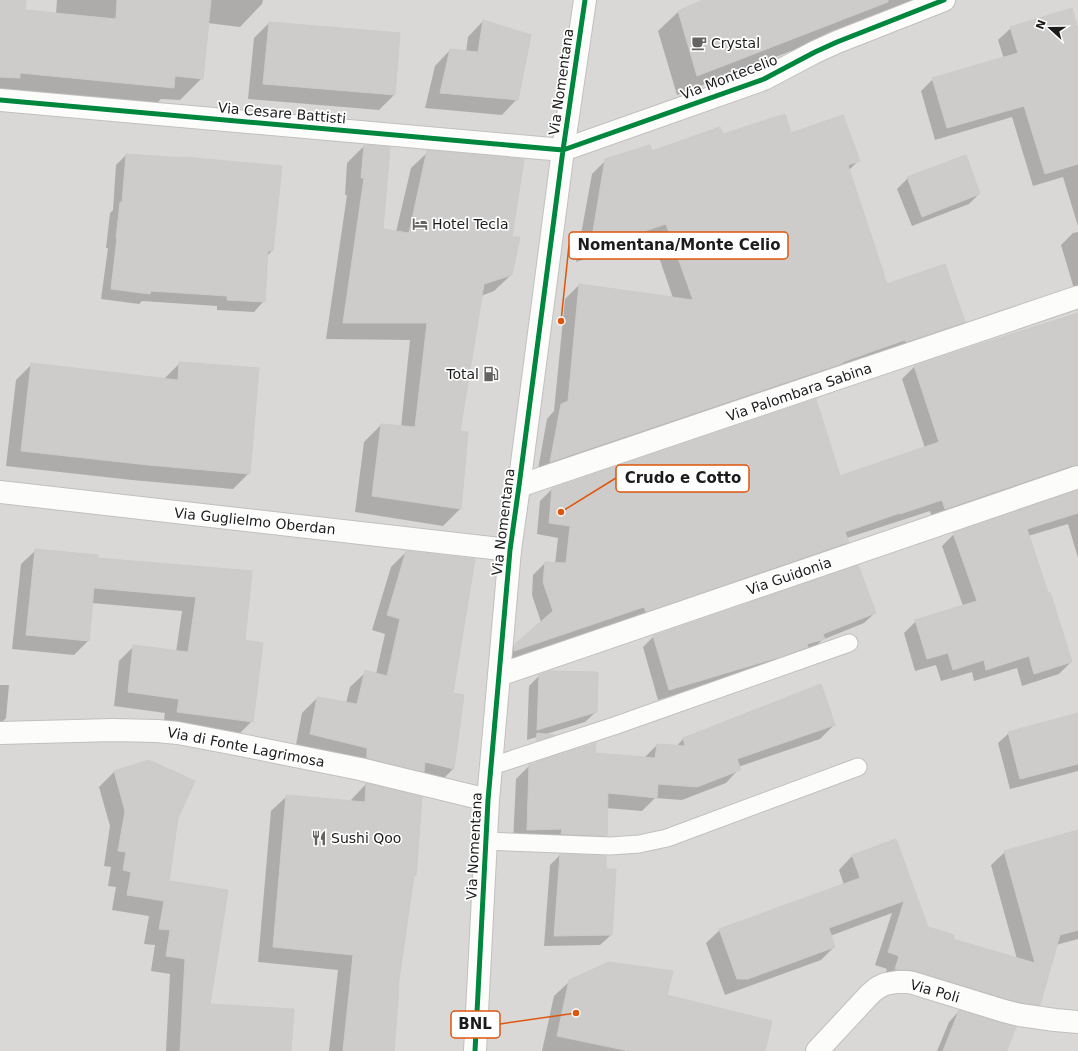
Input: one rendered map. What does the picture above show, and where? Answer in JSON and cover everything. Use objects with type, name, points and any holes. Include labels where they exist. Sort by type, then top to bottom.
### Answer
[{"type":"street","name":"Via Nomentana","points":[[475,1051],[488,800],[510,550],[563,150],[585,0]]},
{"type":"street","name":"Via Montecelio","points":[[563,150],[764,79],[837,42],[944,0]]},
{"type":"street","name":"Via Cesare Battisti","points":[[0,100],[563,150]]},
{"type":"street","name":"Via Palombara Sabina","points":[[519,486],[1078,297]]},
{"type":"street","name":"Via Guidonia","points":[[500,675],[1078,477]]},
{"type":"street","name":"Via Guglielmo Oberdan","points":[[0,492],[510,550]]},
{"type":"street","name":"Via di Fonte Lagrimosa","points":[[0,733],[113,730],[178,733],[360,769],[488,800]]},
{"type":"street","name":"Via Poli","points":[[817,1051],[870,994],[885,984],[897,982],[913,983],[1020,1015],[1078,1022]]},
{"type":"lane","points":[[492,766],[614,726],[849,643]]},
{"type":"lane","name":"Via Nomentana","points":[[486,841],[610,846],[654,842],[858,767]]},
{"type":"shaded area","points":[[0,0],[1078,0],[1078,1051],[0,1051]]},
{"type":"building","points":[[0,0],[26,0],[25,10],[116,19],[117,0],[211,0],[203,79],[175,76],[174,88],[20,73],[20,78],[0,77]]},
{"type":"building","points":[[703,0],[888,0],[888,2],[697,76],[678,11]]},
{"type":"building","points":[[1072,8],[1078,29],[1078,164],[1045,174],[1024,106],[947,128],[932,78],[1018,53],[1010,27]]},
{"type":"building","points":[[483,20],[531,35],[518,100],[440,93],[450,49],[478,52]]},
{"type":"building","points":[[269,22],[400,33],[395,95],[263,84]]},
{"type":"building","points":[[785,114],[791,133],[843,115],[860,161],[848,165],[887,284],[945,264],[965,322],[906,342],[905,340],[843,363],[550,462],[561,404],[568,401],[579,284],[693,300],[666,224],[590,249],[605,159],[650,145],[652,151],[720,127],[723,134]]},
{"type":"building","points":[[364,145],[390,147],[383,229],[409,233],[427,150],[524,159],[512,237],[520,237],[512,275],[484,284],[460,431],[468,432],[461,509],[372,496],[381,424],[415,427],[427,323],[343,323],[364,178],[361,178]]},
{"type":"building","points":[[126,154],[183,157],[282,166],[273,251],[268,251],[265,302],[227,300],[227,296],[151,291],[150,294],[111,289],[120,202],[122,202]]},
{"type":"building","points":[[966,155],[980,194],[922,217],[907,177]]},
{"type":"building","points":[[1078,313],[1078,465],[1074,465],[945,509],[942,500],[900,513],[845,532],[849,542],[646,612],[644,607],[514,651],[514,645],[553,611],[543,582],[545,562],[566,563],[570,526],[549,523],[552,488],[816,399],[840,476],[939,442],[914,366]]},
{"type":"building","points":[[179,362],[259,368],[250,474],[148,465],[21,451],[31,363],[178,380]]},
{"type":"building","points":[[1078,490],[1078,513],[1027,529],[1048,593],[1050,592],[1072,662],[1034,674],[1029,656],[986,670],[984,660],[953,670],[948,653],[927,659],[915,620],[977,601],[953,533]]},
{"type":"building","points":[[35,549],[98,555],[97,558],[252,571],[245,640],[263,643],[253,722],[177,712],[179,699],[128,692],[133,645],[188,652],[196,597],[94,588],[89,641],[26,635]]},
{"type":"building","points":[[406,551],[475,559],[453,693],[464,695],[454,769],[425,762],[424,772],[367,758],[367,748],[310,734],[317,697],[357,704],[365,670],[387,676],[400,619],[387,615]]},
{"type":"building","points":[[858,565],[876,613],[823,634],[825,639],[807,644],[808,647],[780,657],[669,690],[653,636]]},
{"type":"building","points":[[550,671],[598,672],[597,712],[537,730],[539,675]]},
{"type":"building","points":[[821,684],[835,725],[737,759],[741,770],[697,787],[658,784],[657,798],[608,793],[607,836],[561,834],[562,829],[527,830],[529,764],[536,764],[536,762],[596,743],[595,753],[655,758],[657,744],[685,746],[683,738]]},
{"type":"building","points":[[1078,713],[1078,764],[1020,779],[1008,732]]},
{"type":"building","points":[[537,733],[555,735],[536,741]]},
{"type":"building","points":[[149,760],[195,781],[178,818],[169,881],[228,890],[210,1004],[294,1009],[291,1051],[180,1051],[185,959],[166,956],[170,930],[159,929],[164,901],[127,895],[131,872],[123,870],[126,852],[118,851],[125,811],[114,771]]},
{"type":"building","points":[[366,783],[422,797],[416,876],[414,875],[398,987],[394,1051],[343,1051],[353,955],[273,947],[286,795],[365,802]]},
{"type":"building","points":[[1078,830],[1078,930],[1060,935],[1040,1005],[1022,1003],[1007,999],[915,971],[895,969],[899,956],[888,952],[904,901],[829,928],[835,947],[748,979],[737,979],[719,929],[860,878],[852,855],[896,839],[928,927],[954,935],[953,939],[1035,963],[1004,851]]},
{"type":"building","points":[[560,854],[606,856],[606,869],[616,869],[612,935],[554,936]]},
{"type":"building","points":[[609,962],[673,971],[667,995],[772,1021],[765,1051],[629,1051],[557,1036],[569,980]]},
{"type":"building","points":[[959,1010],[1016,1027],[1007,1051],[943,1051]]},
{"type":"cycle path","points":[[475,1051],[488,800],[510,550],[563,150],[585,0]]},
{"type":"cycle path","points":[[0,100],[563,150],[764,79],[837,42],[944,0]]},
{"type":"place","name":"Crystal","points":[[699,43]]},
{"type":"place","name":"Hotel Tecla","points":[[420,224]]},
{"type":"place","name":"Nomentana/Monte Celio","points":[[561,321]]},
{"type":"place","name":"Total","points":[[491,374]]},
{"type":"place","name":"Crudo e Cotto","points":[[561,512]]},
{"type":"place","name":"Sushi Qoo","points":[[319,838]]},
{"type":"place","name":"BNL","points":[[576,1013]]}]
